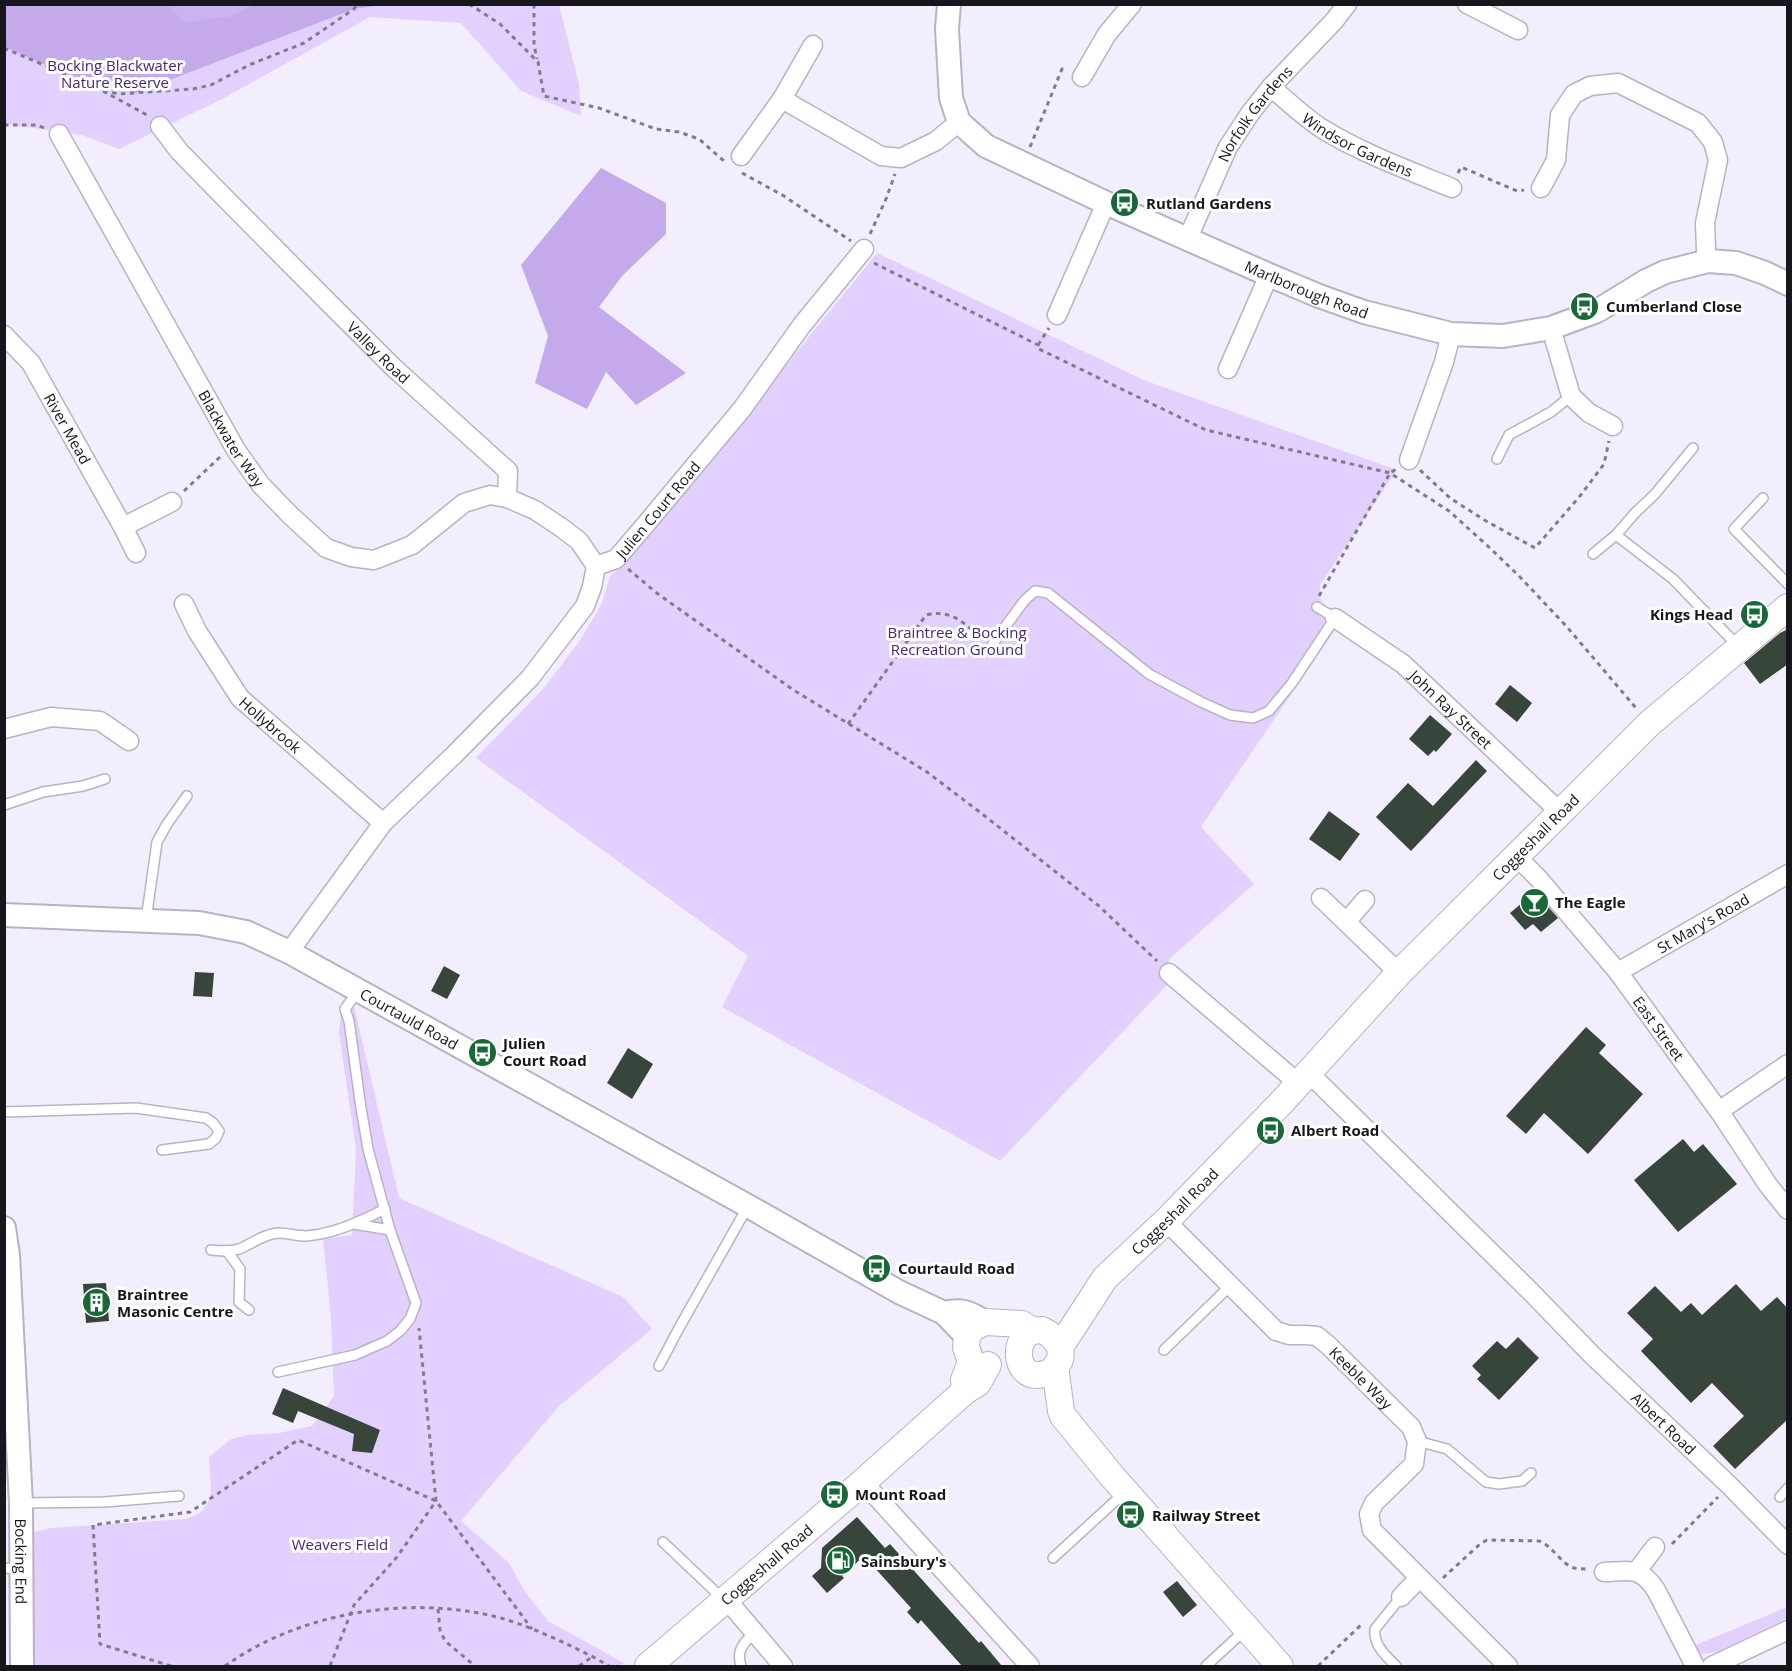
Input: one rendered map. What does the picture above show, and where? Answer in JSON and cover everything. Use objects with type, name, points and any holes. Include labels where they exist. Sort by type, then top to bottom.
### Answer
[{"type":"main road","name":"Coggeshall Road","points":[[1047,1343],[1060,1314],[1105,1278],[1166,1221],[1303,1078],[1399,973],[1560,812],[1650,723],[1788,607]]},
{"type":"main road","points":[[1047,1343],[1046,1374],[1035,1376],[1026,1372],[1000,1371],[983,1345],[1022,1324],[1047,1343],[1060,1411]]},
{"type":"main road","points":[[1047,1343],[1024,1337],[1019,1349],[1019,1360],[1030,1384],[1039,1395],[1060,1411],[1125,1491],[1280,1666]]},
{"type":"main road","name":"Coggeshall Road","points":[[648,1666],[978,1383],[983,1345]]},
{"type":"street","points":[[782,99],[881,156],[901,158],[936,141],[959,122],[951,98],[946,29],[949,4]]},
{"type":"street","points":[[1082,77],[1107,34],[1132,4]]},
{"type":"street","name":"Norfolk Gardens","points":[[1188,238],[1228,147],[1251,112],[1347,4]]},
{"type":"street","points":[[1467,4],[1518,30]]},
{"type":"street","points":[[738,165],[782,99],[813,45]]},
{"type":"street","points":[[1541,188],[1556,160],[1560,115],[1574,94],[1590,86],[1618,83],[1698,123],[1713,142],[1718,159],[1705,223],[1708,261]]},
{"type":"street","name":"Windsor Gardens","points":[[1271,87],[1323,129],[1362,150],[1452,188]]},
{"type":"street","name":"Marlborough Road","points":[[959,122],[986,146],[1106,203],[1269,275],[1364,312],[1451,334],[1503,336],[1551,328],[1597,311],[1665,272],[1708,261],[1736,264],[1766,273],[1788,284]]},
{"type":"street","name":"Valley Road","points":[[160,126],[179,151],[393,367],[508,471],[507,498]]},
{"type":"street","name":"Blackwater Way","points":[[59,135],[234,444],[261,485],[326,548],[351,557],[374,560],[412,544],[464,503],[490,495],[507,498]]},
{"type":"street","points":[[1057,315],[1106,203]]},
{"type":"street","name":"Julien Court Road","points":[[596,566],[616,559],[742,409],[802,325],[864,250]]},
{"type":"street","points":[[1228,369],[1269,275]]},
{"type":"street","points":[[1551,328],[1572,396],[1589,413],[1613,426]]},
{"type":"street","points":[[1409,460],[1444,362],[1451,334]]},
{"type":"street","name":"River Mead","points":[[4,335],[31,363],[136,553]]},
{"type":"street","points":[[290,952],[383,823],[530,678],[585,606],[596,566],[579,541],[535,510],[507,498]]},
{"type":"street","points":[[123,527],[172,502]]},
{"type":"street","name":"Hollybrook","points":[[184,604],[197,631],[240,698],[383,823]]},
{"type":"street","name":"John Ray Street","points":[[1335,618],[1403,664],[1560,812]]},
{"type":"street","points":[[4,729],[51,717],[100,721],[129,741]]},
{"type":"street","name":"East Street","points":[[1516,856],[1538,878],[1618,972],[1788,1210]]},
{"type":"street","name":"St Mary's Road","points":[[1618,972],[1788,874]]},
{"type":"street","points":[[1321,898],[1399,973]]},
{"type":"street","points":[[1347,921],[1365,900]]},
{"type":"street","name":"Courtauld Road","points":[[4,915],[199,923],[246,932],[290,952],[899,1292],[944,1312],[983,1345]]},
{"type":"street","points":[[1169,973],[1303,1078]]},
{"type":"street","points":[[1719,1111],[1788,1064]]},
{"type":"street","name":"Albert Road","points":[[1303,1078],[1522,1284],[1788,1545]]},
{"type":"street","name":"Keeble Way","points":[[1166,1221],[1276,1331],[1289,1335],[1317,1336],[1329,1346],[1411,1427],[1417,1441]]},
{"type":"street","name":"Bocking End","points":[[4,1228],[8,1255],[11,1459],[21,1503],[13,1568],[22,1666]]},
{"type":"street","points":[[1417,1441],[1414,1464],[1374,1503],[1369,1514],[1372,1530],[1508,1666]]},
{"type":"street","points":[[863,1482],[1030,1666]]},
{"type":"street","points":[[1636,1572],[1655,1547]]},
{"type":"street","points":[[1604,1572],[1636,1572],[1644,1575],[1656,1590],[1695,1666]]},
{"type":"street","points":[[1401,1597],[1424,1583]]},
{"type":"street","points":[[725,1600],[783,1666]]},
{"type":"street","points":[[1712,1666],[1788,1630]]},
{"type":"lane","points":[[1497,459],[1509,435],[1551,412],[1572,396]]},
{"type":"lane","points":[[1593,554],[1616,535],[1655,494],[1693,448]]},
{"type":"lane","points":[[1763,498],[1734,529],[1788,584]]},
{"type":"lane","points":[[1616,535],[1673,579],[1740,647]]},
{"type":"lane","points":[[992,645],[1024,601],[1035,591],[1048,593],[1149,674],[1230,715],[1253,718],[1269,711],[1292,683],[1335,618],[1317,606]]},
{"type":"lane","points":[[4,805],[43,792],[83,786],[105,779]]},
{"type":"lane","points":[[146,920],[157,842],[187,796]]},
{"type":"lane","points":[[278,1372],[355,1355],[387,1341],[410,1319],[416,1303],[390,1230],[368,1149],[360,1108],[349,1021],[345,1009],[358,990]]},
{"type":"lane","points":[[4,1112],[136,1108],[206,1118],[219,1131],[216,1138],[209,1144],[162,1150]]},
{"type":"lane","points":[[659,1366],[748,1206]]},
{"type":"lane","points":[[211,1250],[239,1249],[278,1233],[308,1236],[354,1224],[385,1209]]},
{"type":"lane","points":[[354,1224],[390,1230]]},
{"type":"lane","points":[[227,1251],[240,1269],[239,1302],[249,1310]]},
{"type":"lane","points":[[1164,1350],[1230,1286]]},
{"type":"lane","points":[[1417,1441],[1448,1449],[1486,1482],[1498,1484],[1522,1481],[1531,1473]]},
{"type":"lane","points":[[1780,1497],[1788,1488]]},
{"type":"lane","points":[[1053,1558],[1125,1491]]},
{"type":"lane","points":[[21,1503],[104,1502],[179,1496]]},
{"type":"lane","points":[[663,1542],[725,1600]]},
{"type":"lane","points":[[1396,1666],[1376,1642],[1375,1629],[1401,1597]]},
{"type":"lane","points":[[1206,1666],[1246,1628]]},
{"type":"lane","points":[[741,1666],[739,1655],[741,1648],[754,1632]]},
{"type":"path","points":[[97,88],[118,94],[193,90],[211,85],[249,65],[304,42],[354,9],[357,4]]},
{"type":"path","points":[[469,4],[500,24],[538,62]]},
{"type":"path","points":[[534,4],[534,45],[544,96],[599,108],[656,129],[679,132],[699,139],[864,250],[874,263],[1038,345],[1037,348],[1206,430],[1390,473],[1449,511],[1490,548],[1567,627],[1650,723]]},
{"type":"path","points":[[4,48],[97,88],[147,115],[160,126]]},
{"type":"path","points":[[1023,164],[1062,69],[1082,77]]},
{"type":"path","points":[[4,125],[37,125],[59,135]]},
{"type":"path","points":[[864,250],[901,158]]},
{"type":"path","points":[[1452,188],[1461,167],[1517,191],[1541,188]]},
{"type":"path","points":[[1409,460],[1450,498],[1535,548],[1604,464],[1613,426]]},
{"type":"path","points":[[172,502],[234,444]]},
{"type":"path","points":[[1317,606],[1319,596],[1390,473]]},
{"type":"path","points":[[616,559],[658,594],[792,689],[927,772],[1099,906],[1169,973]]},
{"type":"path","points":[[848,724],[926,615],[939,612],[950,615],[992,645]]},
{"type":"path","points":[[330,1666],[354,1605],[397,1557],[435,1501],[422,1346],[416,1303]]},
{"type":"path","points":[[171,1666],[100,1644],[93,1525],[190,1512],[298,1440],[435,1501],[532,1629]]},
{"type":"path","points":[[1655,1547],[1663,1552],[1729,1485]]},
{"type":"path","points":[[1424,1583],[1487,1540],[1539,1541],[1546,1544],[1576,1569],[1593,1569],[1604,1572]]},
{"type":"path","points":[[225,1666],[276,1637],[326,1619],[390,1609],[438,1609],[500,1618],[551,1636],[609,1666]]},
{"type":"path","points":[[438,1609],[440,1630],[445,1641],[475,1666]]},
{"type":"path","points":[[1318,1666],[1365,1622]]},
{"type":"path","points":[[579,1666],[592,1657]]},
{"type":"green space","name":"Bocking Blackwater Nature Reserve","points":[[4,5],[559,5],[579,84],[581,116],[521,91],[461,23],[370,17],[222,99],[119,149],[82,135],[5,124]]},
{"type":"green space","points":[[5,5],[382,5],[354,9],[136,93],[63,73],[5,47]]},
{"type":"green space","points":[[601,168],[666,203],[666,234],[622,276],[599,307],[686,373],[636,405],[606,372],[587,409],[535,383],[548,336],[521,265]]},
{"type":"green space","name":"Braintree & Bocking Recreation Ground","points":[[877,253],[1146,381],[1397,470],[1320,585],[1319,596],[1337,627],[1201,827],[1254,884],[1169,959],[1167,985],[1000,1161],[722,1007],[748,956],[476,758],[544,688],[581,639],[602,603],[610,576],[638,547]]},
{"type":"green space","name":"Weavers Field","points":[[342,1000],[354,1006],[399,1198],[623,1297],[652,1329],[559,1406],[461,1521],[509,1563],[524,1590],[548,1621],[624,1663],[620,1666],[33,1666],[23,1535],[51,1528],[186,1519],[200,1513],[207,1504],[211,1491],[209,1457],[231,1439],[312,1426],[334,1396],[331,1319],[323,1239],[352,1235],[356,1149],[339,1033]]},
{"type":"green space","points":[[1787,1607],[1787,1618],[1719,1651],[1704,1654],[1691,1647]]},
{"type":"shaded area","points":[[168,5],[255,5],[229,17],[189,23],[179,18]]},
{"type":"building","points":[[1788,629],[1788,664],[1760,684],[1744,663]]},
{"type":"building","points":[[1510,685],[1532,703],[1517,722],[1495,704]]},
{"type":"building","points":[[1430,715],[1452,734],[1436,752],[1434,750],[1428,756],[1409,739]]},
{"type":"building","points":[[1476,760],[1487,771],[1411,851],[1376,817],[1408,783],[1433,806]]},
{"type":"building","points":[[1329,811],[1360,834],[1340,861],[1309,839]]},
{"type":"building","name":"The Eagle","points":[[1535,892],[1558,918],[1541,932],[1533,924],[1525,930],[1510,913]]},
{"type":"building","points":[[444,966],[460,975],[447,999],[431,991]]},
{"type":"building","points":[[195,972],[214,973],[212,997],[193,996]]},
{"type":"building","points":[[1586,1027],[1606,1045],[1599,1053],[1643,1094],[1588,1154],[1544,1113],[1526,1134],[1506,1116]]},
{"type":"building","points":[[628,1048],[653,1064],[632,1099],[607,1083]]},
{"type":"building","points":[[1683,1139],[1694,1152],[1703,1144],[1737,1184],[1678,1232],[1634,1180]]},
{"type":"building","name":"Braintree Masonic Centre","points":[[106,1283],[109,1321],[86,1323],[83,1284]]},
{"type":"building","points":[[1736,1284],[1761,1311],[1777,1297],[1788,1309],[1788,1419],[1735,1469],[1713,1446],[1744,1416],[1712,1383],[1691,1403],[1641,1351],[1653,1339],[1627,1313],[1655,1286],[1681,1312],[1691,1303],[1702,1315]]},
{"type":"building","points":[[1518,1337],[1539,1358],[1499,1400],[1477,1379],[1481,1375],[1472,1366],[1497,1341],[1506,1349]]},
{"type":"building","points":[[283,1388],[380,1430],[372,1453],[352,1451],[354,1434],[298,1411],[293,1423],[272,1414]]},
{"type":"building","points":[[857,1517],[885,1548],[890,1544],[1002,1666],[962,1666],[921,1620],[918,1624],[907,1612],[911,1608],[864,1556],[827,1593],[812,1576],[821,1568],[822,1548]]},
{"type":"building","points":[[1177,1581],[1197,1605],[1183,1617],[1163,1592]]},
{"type":"place","name":"Rutland Gardens","points":[[1125,203]]},
{"type":"place","name":"Cumberland Close","points":[[1585,306]]},
{"type":"place","name":"Kings Head","points":[[1754,614]]},
{"type":"place","name":"The Eagle","points":[[1534,902]]},
{"type":"place","name":"Julien Court Road","points":[[482,1052]]},
{"type":"place","name":"Albert Road","points":[[1270,1130]]},
{"type":"place","name":"Courtauld Road","points":[[877,1268]]},
{"type":"place","name":"Braintree Masonic Centre","points":[[96,1303]]},
{"type":"place","name":"Mount Road","points":[[834,1494]]},
{"type":"place","name":"Railway Street","points":[[1131,1515]]},
{"type":"place","name":"Sainsbury's","points":[[840,1561]]}]
